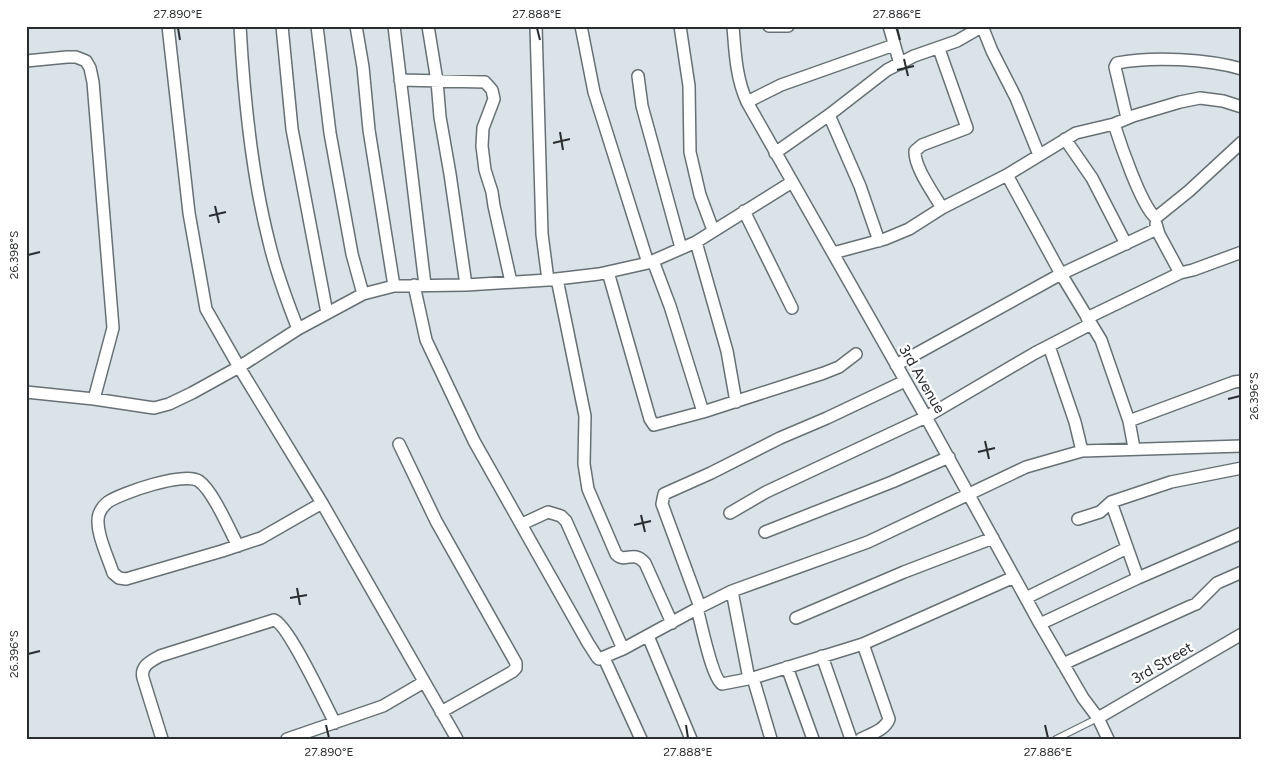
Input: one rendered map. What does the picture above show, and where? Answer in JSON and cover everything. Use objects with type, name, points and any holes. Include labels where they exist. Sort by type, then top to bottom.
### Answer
[{"type":"street","points":[[168,26],[189,213],[206,309],[322,503],[457,739]]},
{"type":"street","points":[[240,26],[256,176],[269,242],[298,329]]},
{"type":"street","points":[[282,26],[292,129],[327,313]]},
{"type":"street","points":[[317,26],[330,133],[352,254],[363,294]]},
{"type":"street","points":[[356,26],[363,67],[368,130],[394,286]]},
{"type":"street","points":[[394,26],[426,340],[474,441],[597,657],[604,658],[623,649],[698,607],[732,591],[868,542],[1026,467],[1082,451],[1242,446]]},
{"type":"street","points":[[428,26],[466,285]]},
{"type":"street","points":[[536,26],[542,234],[585,416],[584,464],[588,489],[616,554],[623,558],[634,556],[640,558],[645,563],[672,623]]},
{"type":"street","points":[[582,26],[594,92],[650,262],[670,306],[703,412]]},
{"type":"street","points":[[680,26],[689,86],[690,152],[700,195],[713,230]]},
{"type":"street","name":"3rd Avenue","points":[[733,26],[740,88],[747,102],[970,494],[1040,624],[1083,698],[1098,718],[1108,739]]},
{"type":"street","points":[[769,26],[788,26]]},
{"type":"street","points":[[889,26],[900,64]]},
{"type":"street","points":[[775,153],[829,115],[887,70],[914,56],[939,49],[957,41],[982,26],[992,51],[1016,98],[1039,155]]},
{"type":"street","points":[[747,102],[781,86],[894,45]]},
{"type":"street","points":[[939,49],[968,128],[922,145],[915,153],[923,174],[942,208]]},
{"type":"street","points":[[26,61],[76,57],[86,61],[91,74],[113,328],[94,399]]},
{"type":"street","points":[[1127,118],[1115,67],[1118,62],[1188,60],[1214,62],[1242,69]]},
{"type":"street","points":[[638,76],[642,106],[681,248]]},
{"type":"street","points":[[400,80],[485,82],[492,90],[494,100],[483,128],[482,146],[485,170],[492,192],[511,282]]},
{"type":"street","points":[[833,253],[879,241],[909,229],[942,208],[1007,175],[1065,139],[1088,129],[1114,124],[1127,118],[1200,98],[1223,101],[1242,107]]},
{"type":"street","points":[[829,115],[860,186],[879,241]]},
{"type":"street","points":[[1114,124],[1149,210],[1155,217],[1157,229],[1180,273]]},
{"type":"street","points":[[1065,139],[1092,178],[1126,244]]},
{"type":"street","points":[[1155,217],[1189,190],[1242,142]]},
{"type":"street","points":[[1007,175],[1061,274],[1101,340],[1129,421],[1134,448]]},
{"type":"street","points":[[26,392],[154,408],[192,393],[239,367],[298,329],[363,294],[394,286],[466,285],[553,280],[608,272],[650,262],[696,242],[792,182]]},
{"type":"street","points":[[744,211],[792,308]]},
{"type":"street","points":[[896,365],[1061,274],[1157,229]]},
{"type":"street","points":[[696,242],[727,351],[736,402]]},
{"type":"street","points":[[730,512],[766,492],[926,417],[1089,321],[1180,273],[1242,252]]},
{"type":"street","points":[[608,272],[653,424],[660,425],[824,373],[839,367],[856,354]]},
{"type":"street","points":[[1049,346],[1075,422],[1082,451]]},
{"type":"street","points":[[905,381],[780,438],[711,474],[664,494],[662,504],[698,607],[714,671],[719,683],[729,684],[863,644],[1014,577]]},
{"type":"street","points":[[1129,421],[1234,382],[1242,381]]},
{"type":"street","points":[[399,444],[436,521],[516,663],[516,668],[512,672],[441,712]]},
{"type":"street","points":[[765,532],[892,482],[949,457]]},
{"type":"street","points":[[1078,520],[1100,512],[1110,502],[1172,482],[1242,468]]},
{"type":"street","points":[[238,546],[212,496],[200,482],[193,478],[175,478],[110,501],[102,508],[97,523],[113,573],[123,579],[238,546],[261,538],[322,503]]},
{"type":"street","points":[[1110,502],[1138,578]]},
{"type":"street","points":[[522,524],[548,512],[561,516],[566,521],[623,649]]},
{"type":"street","points":[[1040,624],[1242,532]]},
{"type":"street","points":[[796,618],[904,572],[994,538]]},
{"type":"street","points":[[1026,598],[1127,548]]},
{"type":"street","points":[[1063,664],[1191,606],[1216,583],[1242,572]]},
{"type":"street","points":[[732,591],[751,678],[771,739]]},
{"type":"street","points":[[162,739],[142,674],[147,664],[160,656],[274,620],[280,624],[292,642],[335,723]]},
{"type":"street","name":"3rd Street","points":[[1098,718],[1242,634]]},
{"type":"street","points":[[648,636],[691,739]]},
{"type":"street","points":[[861,739],[879,730],[889,719],[863,644]]},
{"type":"street","points":[[822,656],[851,739]]},
{"type":"street","points":[[604,658],[641,739]]},
{"type":"street","points":[[786,667],[813,739]]},
{"type":"street","points":[[287,739],[383,706],[424,682]]},
{"type":"lane","points":[[1056,739],[1098,718]]}]
